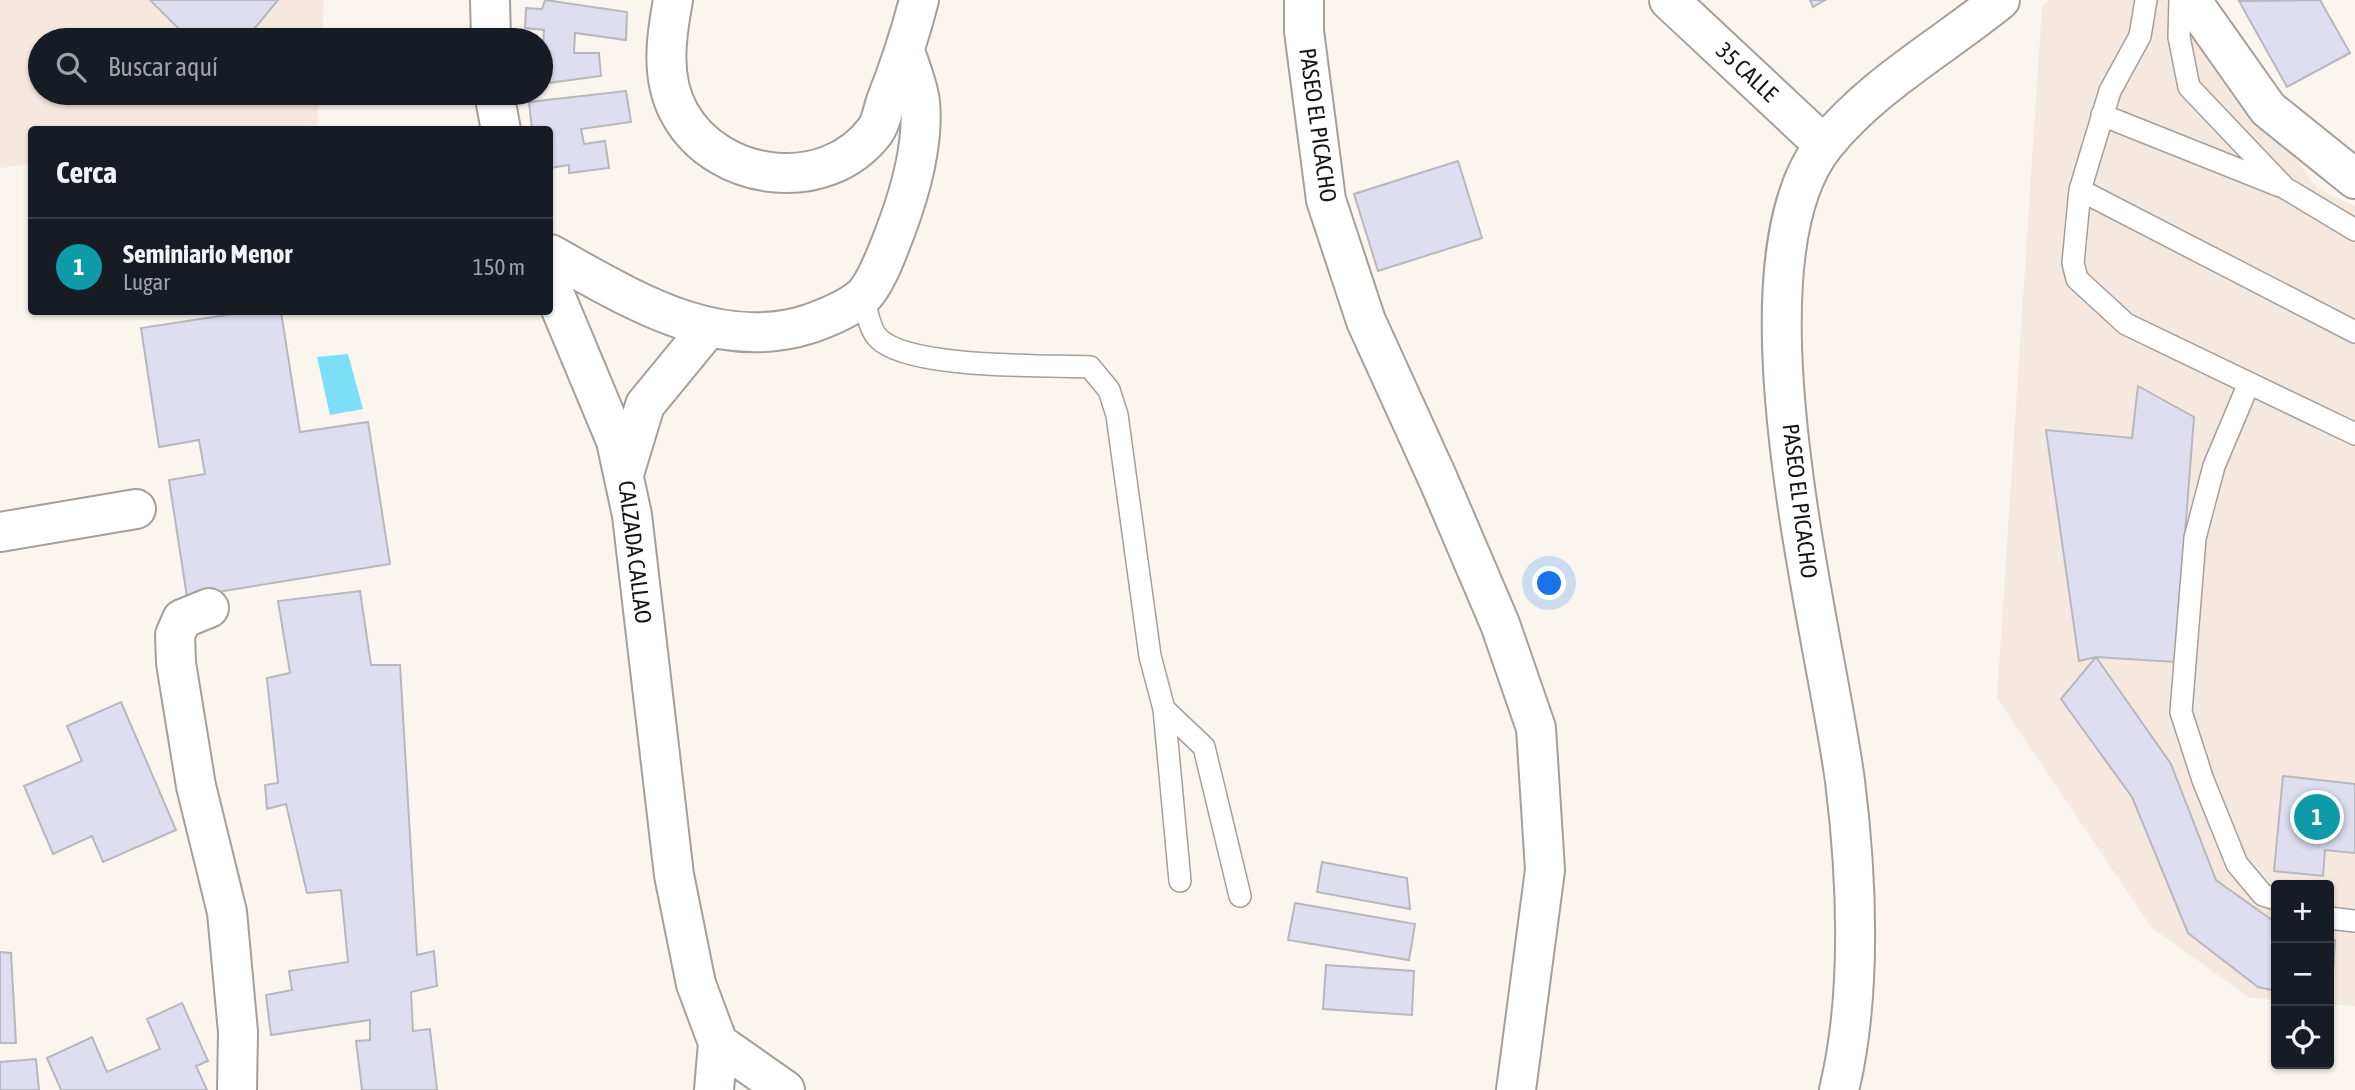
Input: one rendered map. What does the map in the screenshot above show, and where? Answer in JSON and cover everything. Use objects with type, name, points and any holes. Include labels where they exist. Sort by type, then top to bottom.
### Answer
[{"type":"street","points":[[490,0],[491,28]]},
{"type":"street","points":[[673,0],[666,40],[666,66],[679,113],[696,138],[728,162],[761,171],[798,173],[831,165],[855,149],[876,130],[905,51],[919,0]]},
{"type":"street","name":"PASEO EL PICACHO","points":[[1304,0],[1304,30],[1330,212],[1366,321],[1500,624],[1536,728],[1545,870],[1516,1090]]},
{"type":"street","name":"35 CALLE","points":[[1669,0],[1824,145]]},
{"type":"street","name":"PASEO EL PICACHO","points":[[1839,1090],[1848,1053],[1855,908],[1844,781],[1791,470],[1782,322],[1786,233],[1805,178],[1824,145],[1873,95],[2000,0]]},
{"type":"street","points":[[2191,0],[2268,109],[2355,179]]},
{"type":"street","points":[[553,256],[642,304],[695,325],[743,332],[793,329],[828,318],[863,297],[888,252],[908,196],[920,101],[905,51]]},
{"type":"street","points":[[496,105],[499,126]]},
{"type":"street","points":[[553,290],[616,441],[624,477]]},
{"type":"street","name":"CALZADA CALLAO","points":[[709,327],[645,405],[624,477],[632,515],[674,875],[696,984],[718,1043],[714,1090]]},
{"type":"street","points":[[0,531],[136,509]]},
{"type":"street","points":[[209,608],[182,619],[175,635],[176,663],[196,786],[226,912],[238,1032],[237,1090]]},
{"type":"street","points":[[718,1043],[785,1090]]},
{"type":"lane","points":[[2146,0],[2140,36],[2110,91],[2080,190],[2073,263],[2077,279],[2126,324],[2355,434]]},
{"type":"lane","points":[[2180,0],[2179,37],[2189,87],[2285,188]]},
{"type":"lane","points":[[2102,115],[2285,188],[2355,230]]},
{"type":"lane","points":[[2080,190],[2355,332]]},
{"type":"lane","points":[[863,297],[876,336],[894,351],[943,360],[1090,367],[1109,390],[1117,415],[1150,656],[1164,709],[1180,881]]},
{"type":"lane","points":[[2249,383],[2214,466],[2195,538],[2181,712],[2203,780],[2237,864],[2263,895],[2271,897]]},
{"type":"lane","points":[[1164,709],[1204,747],[1240,896]]},
{"type":"lane","points":[[2334,919],[2355,921]]},
{"type":"shaded area","points":[[0,0],[324,0],[323,28],[28,28],[28,105],[318,105],[317,125],[28,126],[28,164],[0,168]]},
{"type":"shaded area","points":[[2048,0],[2177,0],[2318,189],[2355,206],[2355,1006],[2334,1004],[2334,880],[2271,880],[2271,1000],[2250,998],[2151,927],[1997,698],[2042,7]]},
{"type":"water","points":[[348,354],[363,409],[330,415],[317,357]]},
{"type":"building","points":[[150,0],[278,0],[255,28],[178,28]]},
{"type":"building","points":[[545,0],[627,12],[626,40],[575,33],[574,53],[599,53],[601,76],[553,82],[553,28],[525,28],[526,8],[542,9]]},
{"type":"building","points":[[1810,0],[1825,0],[1813,7]]},
{"type":"building","points":[[2320,0],[2350,53],[2287,87],[2239,1]]},
{"type":"building","points":[[626,91],[631,122],[581,129],[584,144],[605,141],[609,168],[569,173],[569,165],[553,168],[553,126],[532,126],[529,105],[553,105],[553,99]]},
{"type":"building","points":[[1458,161],[1482,238],[1378,271],[1354,194]]},
{"type":"building","points":[[226,315],[281,315],[300,432],[368,422],[390,564],[187,597],[169,480],[205,474],[199,440],[159,447],[141,328]]},
{"type":"building","points":[[2138,386],[2194,417],[2175,662],[2096,657],[2079,661],[2046,430],[2132,438]]},
{"type":"building","points":[[360,591],[371,665],[400,665],[417,955],[434,951],[437,986],[411,992],[413,1031],[430,1029],[437,1090],[362,1090],[356,1041],[370,1040],[370,1020],[271,1035],[266,995],[292,990],[289,971],[348,962],[341,890],[307,893],[286,804],[267,809],[265,785],[278,783],[267,678],[290,673],[278,601]]},
{"type":"building","points":[[2096,657],[2171,764],[2216,880],[2271,919],[2271,990],[2258,987],[2188,933],[2132,797],[2061,699]]},
{"type":"building","points":[[121,702],[176,830],[103,862],[92,836],[53,854],[24,786],[82,761],[67,726]]},
{"type":"building","points":[[2283,776],[2355,784],[2355,853],[2325,850],[2323,876],[2274,871]]},
{"type":"building","points":[[1322,862],[1407,878],[1410,909],[1317,892]]},
{"type":"building","points":[[1295,903],[1415,924],[1409,960],[1288,940]]},
{"type":"building","points":[[0,952],[11,953],[16,1043],[0,1043]]},
{"type":"building","points":[[1326,965],[1414,971],[1412,1015],[1323,1009]]},
{"type":"building","points":[[182,1003],[208,1061],[196,1066],[207,1090],[61,1090],[47,1058],[92,1037],[107,1072],[160,1049],[147,1019]]},
{"type":"building","points":[[36,1059],[39,1090],[0,1090],[0,1062]]},
{"type":"place","name":"Seminiario Menor","points":[[2317,817]]}]
